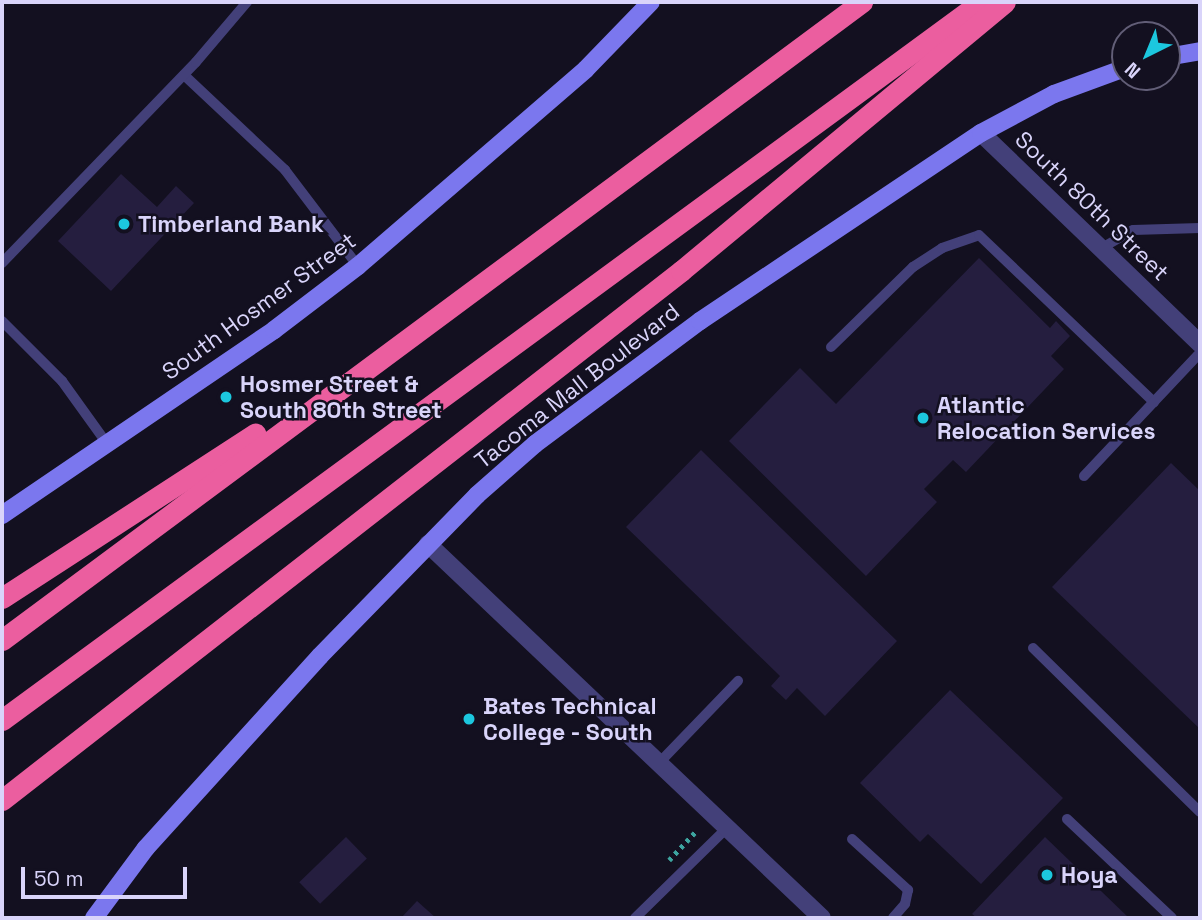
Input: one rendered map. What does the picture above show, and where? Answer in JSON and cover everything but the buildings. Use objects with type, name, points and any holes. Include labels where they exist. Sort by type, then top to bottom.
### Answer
[{"type":"highway","points":[[2,640],[362,370],[862,2]]},
{"type":"highway","points":[[2,720],[981,2]]},
{"type":"highway","points":[[2,800],[681,271],[1005,2]]},
{"type":"highway","points":[[2,598],[362,370]]},
{"type":"main road","name":"South Hosmer Street","points":[[2,514],[108,445],[274,330],[358,266],[577,78],[651,2]]},
{"type":"main road","points":[[1181,54],[1200,51]]},
{"type":"main road","name":"Tacoma Mall Boulevard","points":[[94,918],[146,848],[428,544],[535,444],[604,390],[981,133],[1054,94],[1111,73]]},
{"type":"street","name":"South 80th Street","points":[[981,133],[1200,344]]},
{"type":"street","points":[[428,544],[822,918]]},
{"type":"lane","points":[[2,263],[184,75],[247,2]]},
{"type":"lane","points":[[184,75],[285,170],[358,266]]},
{"type":"lane","points":[[1100,248],[1133,230],[1200,228]]},
{"type":"lane","points":[[831,347],[913,267],[942,248],[979,235],[1154,402]]},
{"type":"lane","points":[[2,321],[62,381],[108,445]]},
{"type":"lane","points":[[1084,476],[1200,353]]},
{"type":"lane","points":[[1033,648],[1200,812]]},
{"type":"lane","points":[[659,763],[738,681]]},
{"type":"lane","points":[[1067,819],[1172,918]]},
{"type":"lane","points":[[635,918],[727,828]]},
{"type":"lane","points":[[852,839],[908,890],[905,904],[893,918]]},
{"type":"path","points":[[662,918],[676,918]]},
{"type":"place","name":"Timberland Bank","points":[[124,224]]},
{"type":"place","name":"Hosmer Street & South 80th Street","points":[[226,397]]},
{"type":"place","name":"Atlantic Relocation Services","points":[[923,418]]},
{"type":"place","name":"Bates Technical College - South","points":[[469,719]]},
{"type":"place","name":"Hoya","points":[[1047,875]]}]
